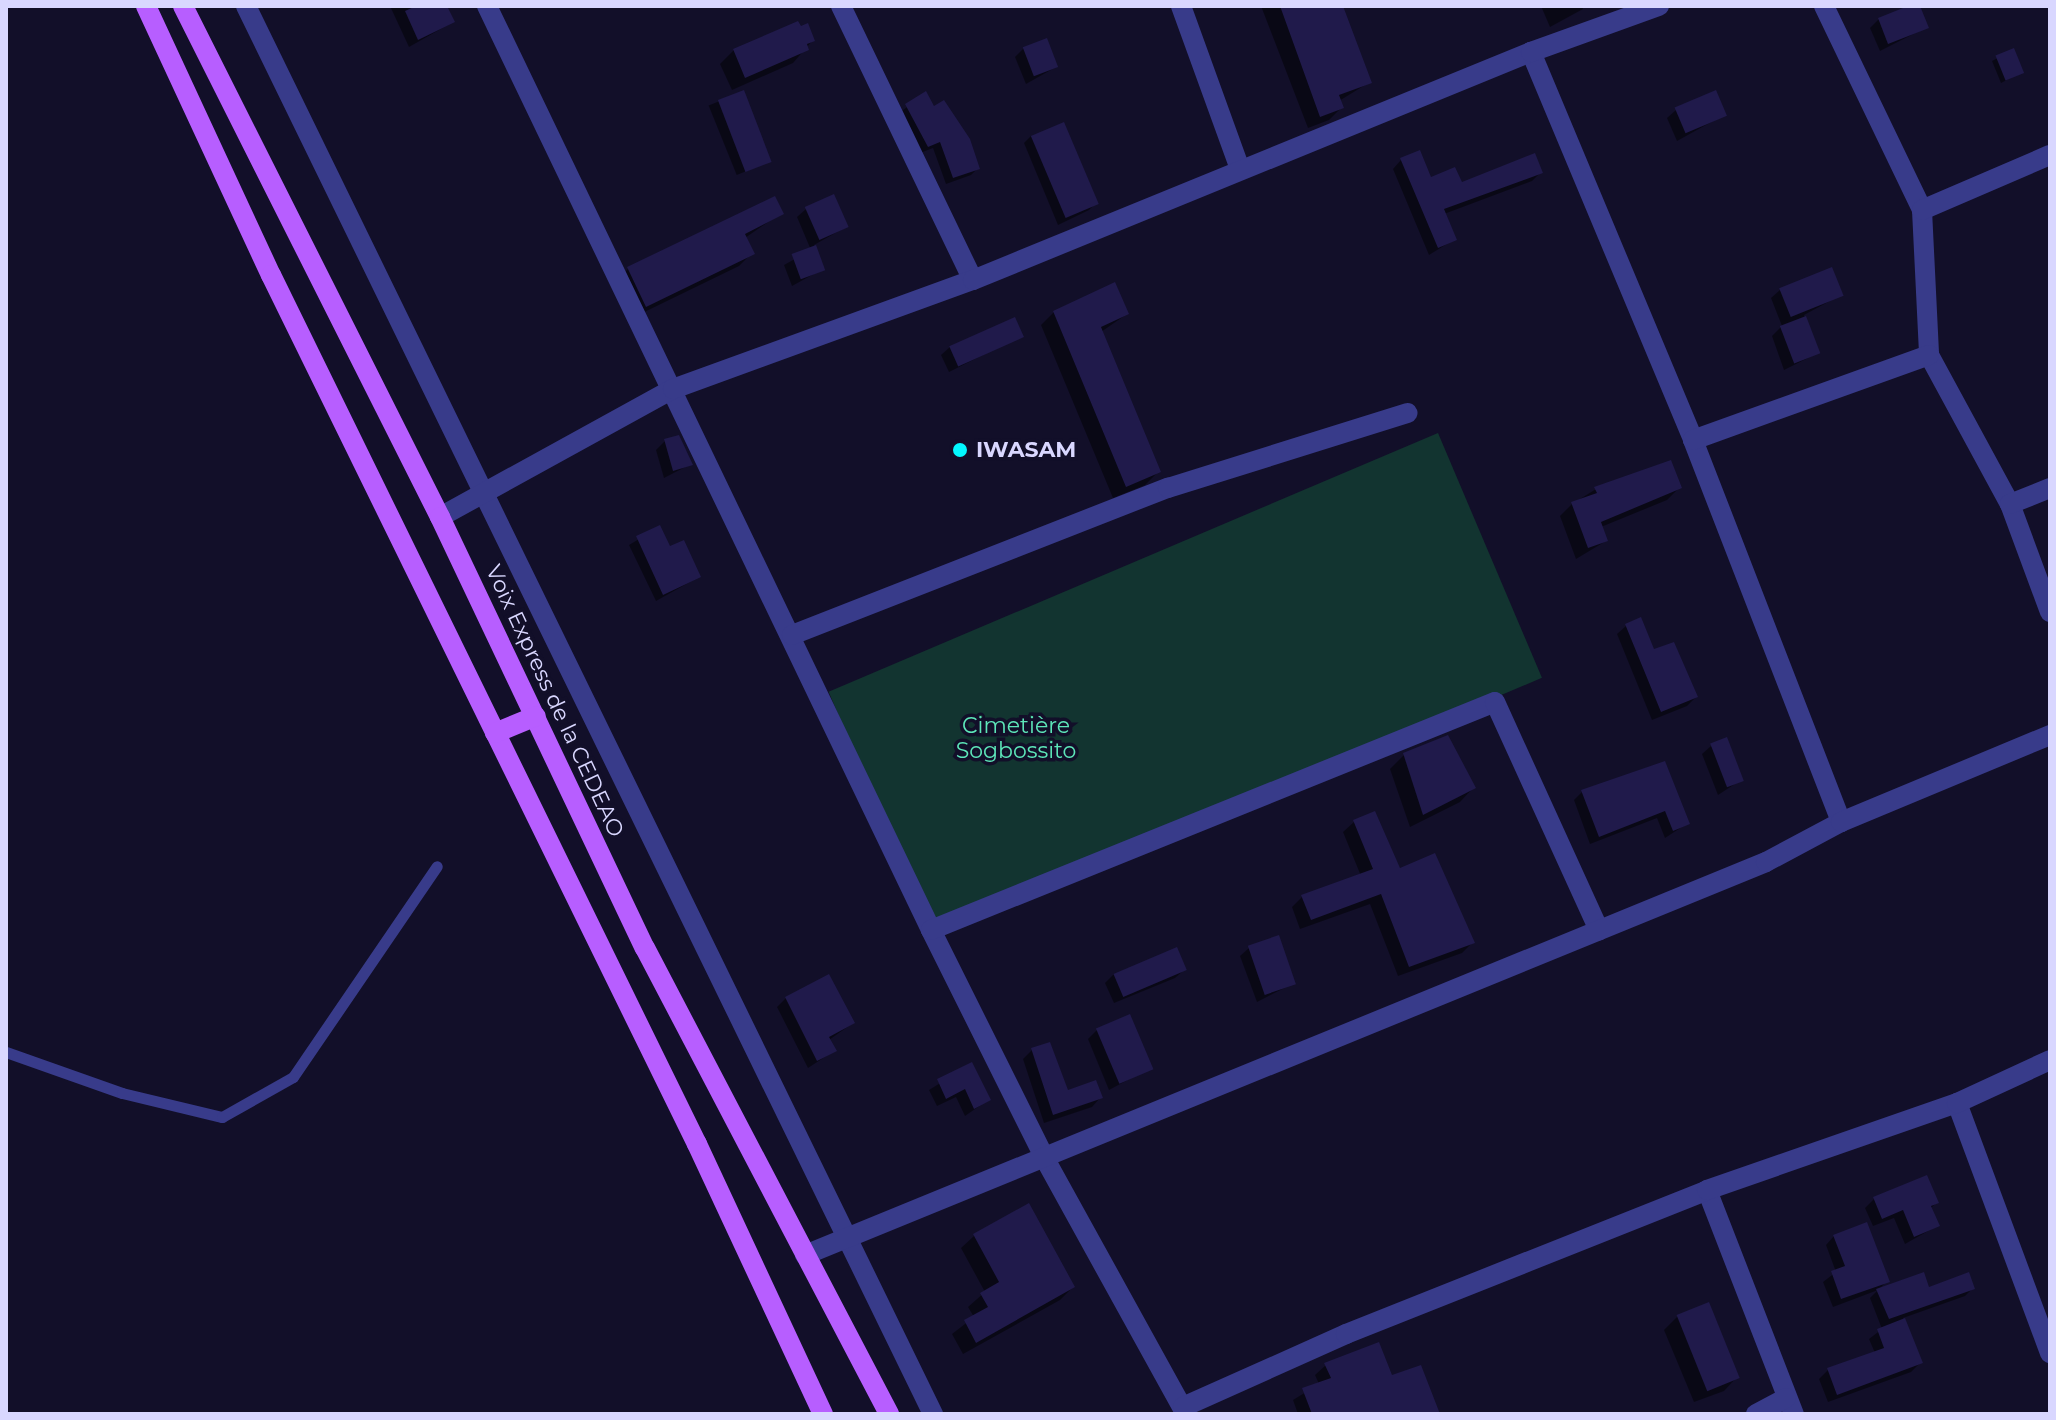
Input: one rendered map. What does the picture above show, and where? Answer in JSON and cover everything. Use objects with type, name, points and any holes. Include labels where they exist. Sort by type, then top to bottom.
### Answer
[{"type":"main road","points":[[146,6],[271,275],[823,1414]]},
{"type":"main road","name":"Voix Express de la CEDEAO","points":[[183,6],[440,517],[645,948],[889,1414]]},
{"type":"main road","points":[[495,733],[536,716]]},
{"type":"street","points":[[246,6],[843,1237],[933,1414]]},
{"type":"street","points":[[487,6],[792,635],[931,930],[1045,1159],[1184,1411],[1346,1334],[1707,1190],[1957,1103],[2050,1060]]},
{"type":"street","points":[[841,6],[973,280]]},
{"type":"street","points":[[1181,6],[1240,169]]},
{"type":"street","points":[[440,517],[673,389],[973,280],[1531,52],[1659,6]]},
{"type":"street","points":[[1824,6],[1922,210],[1929,355],[2010,504],[2050,612]]},
{"type":"street","points":[[1531,52],[1693,440],[1841,822]]},
{"type":"street","points":[[1922,210],[2050,155]]},
{"type":"street","points":[[1693,440],[1929,355]]},
{"type":"street","points":[[792,635],[1168,488],[1408,413]]},
{"type":"street","points":[[2010,504],[2050,488]]},
{"type":"street","points":[[931,930],[1495,702],[1599,930]]},
{"type":"street","points":[[805,1255],[1766,862],[1841,822],[2050,735]]},
{"type":"street","points":[[1957,1103],[2050,1353]]},
{"type":"street","points":[[1707,1190],[1790,1406],[1756,1414]]},
{"type":"lane","points":[[6,1052],[122,1093],[222,1117],[293,1077],[437,866]]},
{"type":"green space","name":"Cimetière Sogbossito","points":[[1438,433],[1542,678],[933,937],[829,692]]},
{"type":"building","points":[[416,6],[447,6],[455,22],[418,40],[405,11]]},
{"type":"building","points":[[1280,6],[1343,6],[1372,83],[1339,95],[1344,108],[1320,117]]},
{"type":"building","points":[[1908,6],[1920,6],[1929,28],[1888,44],[1878,18]]},
{"type":"building","points":[[798,21],[801,26],[808,23],[815,41],[807,44],[809,50],[745,78],[733,49]]},
{"type":"building","points":[[1047,38],[1058,67],[1034,76],[1023,47]]},
{"type":"building","points":[[2014,48],[2024,73],[2006,81],[1995,55]]},
{"type":"building","points":[[744,90],[772,162],[745,172],[718,100]]},
{"type":"building","points":[[1716,90],[1727,116],[1686,133],[1675,108]]},
{"type":"building","points":[[926,91],[934,106],[944,100],[970,139],[980,169],[953,178],[940,142],[928,147],[905,104]]},
{"type":"building","points":[[1064,122],[1099,204],[1066,218],[1031,136]]},
{"type":"building","points":[[1420,150],[1431,177],[1455,167],[1462,182],[1535,153],[1543,173],[1444,209],[1457,240],[1438,248],[1400,158]]},
{"type":"building","points":[[834,194],[849,227],[819,240],[805,207]]},
{"type":"building","points":[[775,196],[784,214],[745,234],[755,254],[646,307],[627,267]]},
{"type":"building","points":[[816,245],[825,270],[801,279],[792,254]]},
{"type":"building","points":[[1832,267],[1844,296],[1791,317],[1779,288]]},
{"type":"building","points":[[1115,282],[1129,314],[1101,327],[1161,472],[1126,487],[1053,311]]},
{"type":"building","points":[[1806,316],[1820,353],[1794,363],[1780,326]]},
{"type":"building","points":[[1015,317],[1024,337],[958,366],[949,346]]},
{"type":"building","points":[[679,435],[693,465],[673,471],[664,439]]},
{"type":"building","points":[[1671,460],[1682,488],[1601,522],[1608,541],[1588,548],[1571,502],[1597,493],[1594,487]]},
{"type":"building","points":[[660,525],[670,546],[684,540],[701,577],[663,595],[636,536]]},
{"type":"building","points":[[1641,617],[1654,649],[1674,642],[1698,697],[1661,712],[1625,624]]},
{"type":"building","points":[[1448,735],[1476,788],[1423,815],[1403,753]]},
{"type":"building","points":[[1727,737],[1744,781],[1727,787],[1710,743]]},
{"type":"building","points":[[1665,761],[1690,824],[1673,831],[1665,811],[1599,837],[1581,790]]},
{"type":"building","points":[[1375,811],[1400,868],[1435,853],[1475,943],[1409,967],[1381,894],[1311,920],[1301,895],[1373,869],[1353,820]]},
{"type":"building","points":[[1279,935],[1296,984],[1265,995],[1248,946]]},
{"type":"building","points":[[1177,947],[1187,970],[1123,997],[1113,974]]},
{"type":"building","points":[[829,974],[855,1023],[829,1037],[837,1051],[817,1061],[785,997]]},
{"type":"building","points":[[1130,1014],[1153,1069],[1119,1084],[1096,1028]]},
{"type":"building","points":[[1050,1042],[1068,1090],[1096,1080],[1103,1098],[1053,1115],[1031,1048]]},
{"type":"building","points":[[972,1062],[991,1100],[974,1109],[965,1089],[946,1099],[937,1079]]},
{"type":"building","points":[[1927,1175],[1939,1203],[1931,1206],[1940,1226],[1914,1237],[1903,1210],[1882,1219],[1873,1197]]},
{"type":"building","points":[[1029,1203],[1075,1287],[976,1343],[964,1320],[988,1307],[980,1293],[999,1282],[973,1234]]},
{"type":"building","points":[[1867,1222],[1890,1282],[1841,1299],[1831,1271],[1845,1266],[1833,1235]]},
{"type":"building","points":[[1924,1272],[1929,1287],[1969,1272],[1975,1289],[1889,1319],[1876,1289]]},
{"type":"building","points":[[1709,1302],[1740,1378],[1707,1391],[1677,1315]]},
{"type":"building","points":[[1905,1318],[1923,1363],[1837,1395],[1827,1368],[1884,1348],[1877,1329]]},
{"type":"building","points":[[1379,1342],[1392,1375],[1421,1365],[1440,1414],[1312,1414],[1302,1388],[1331,1378],[1324,1363]]},
{"type":"place","name":"IWASAM","points":[[960,450]]}]
